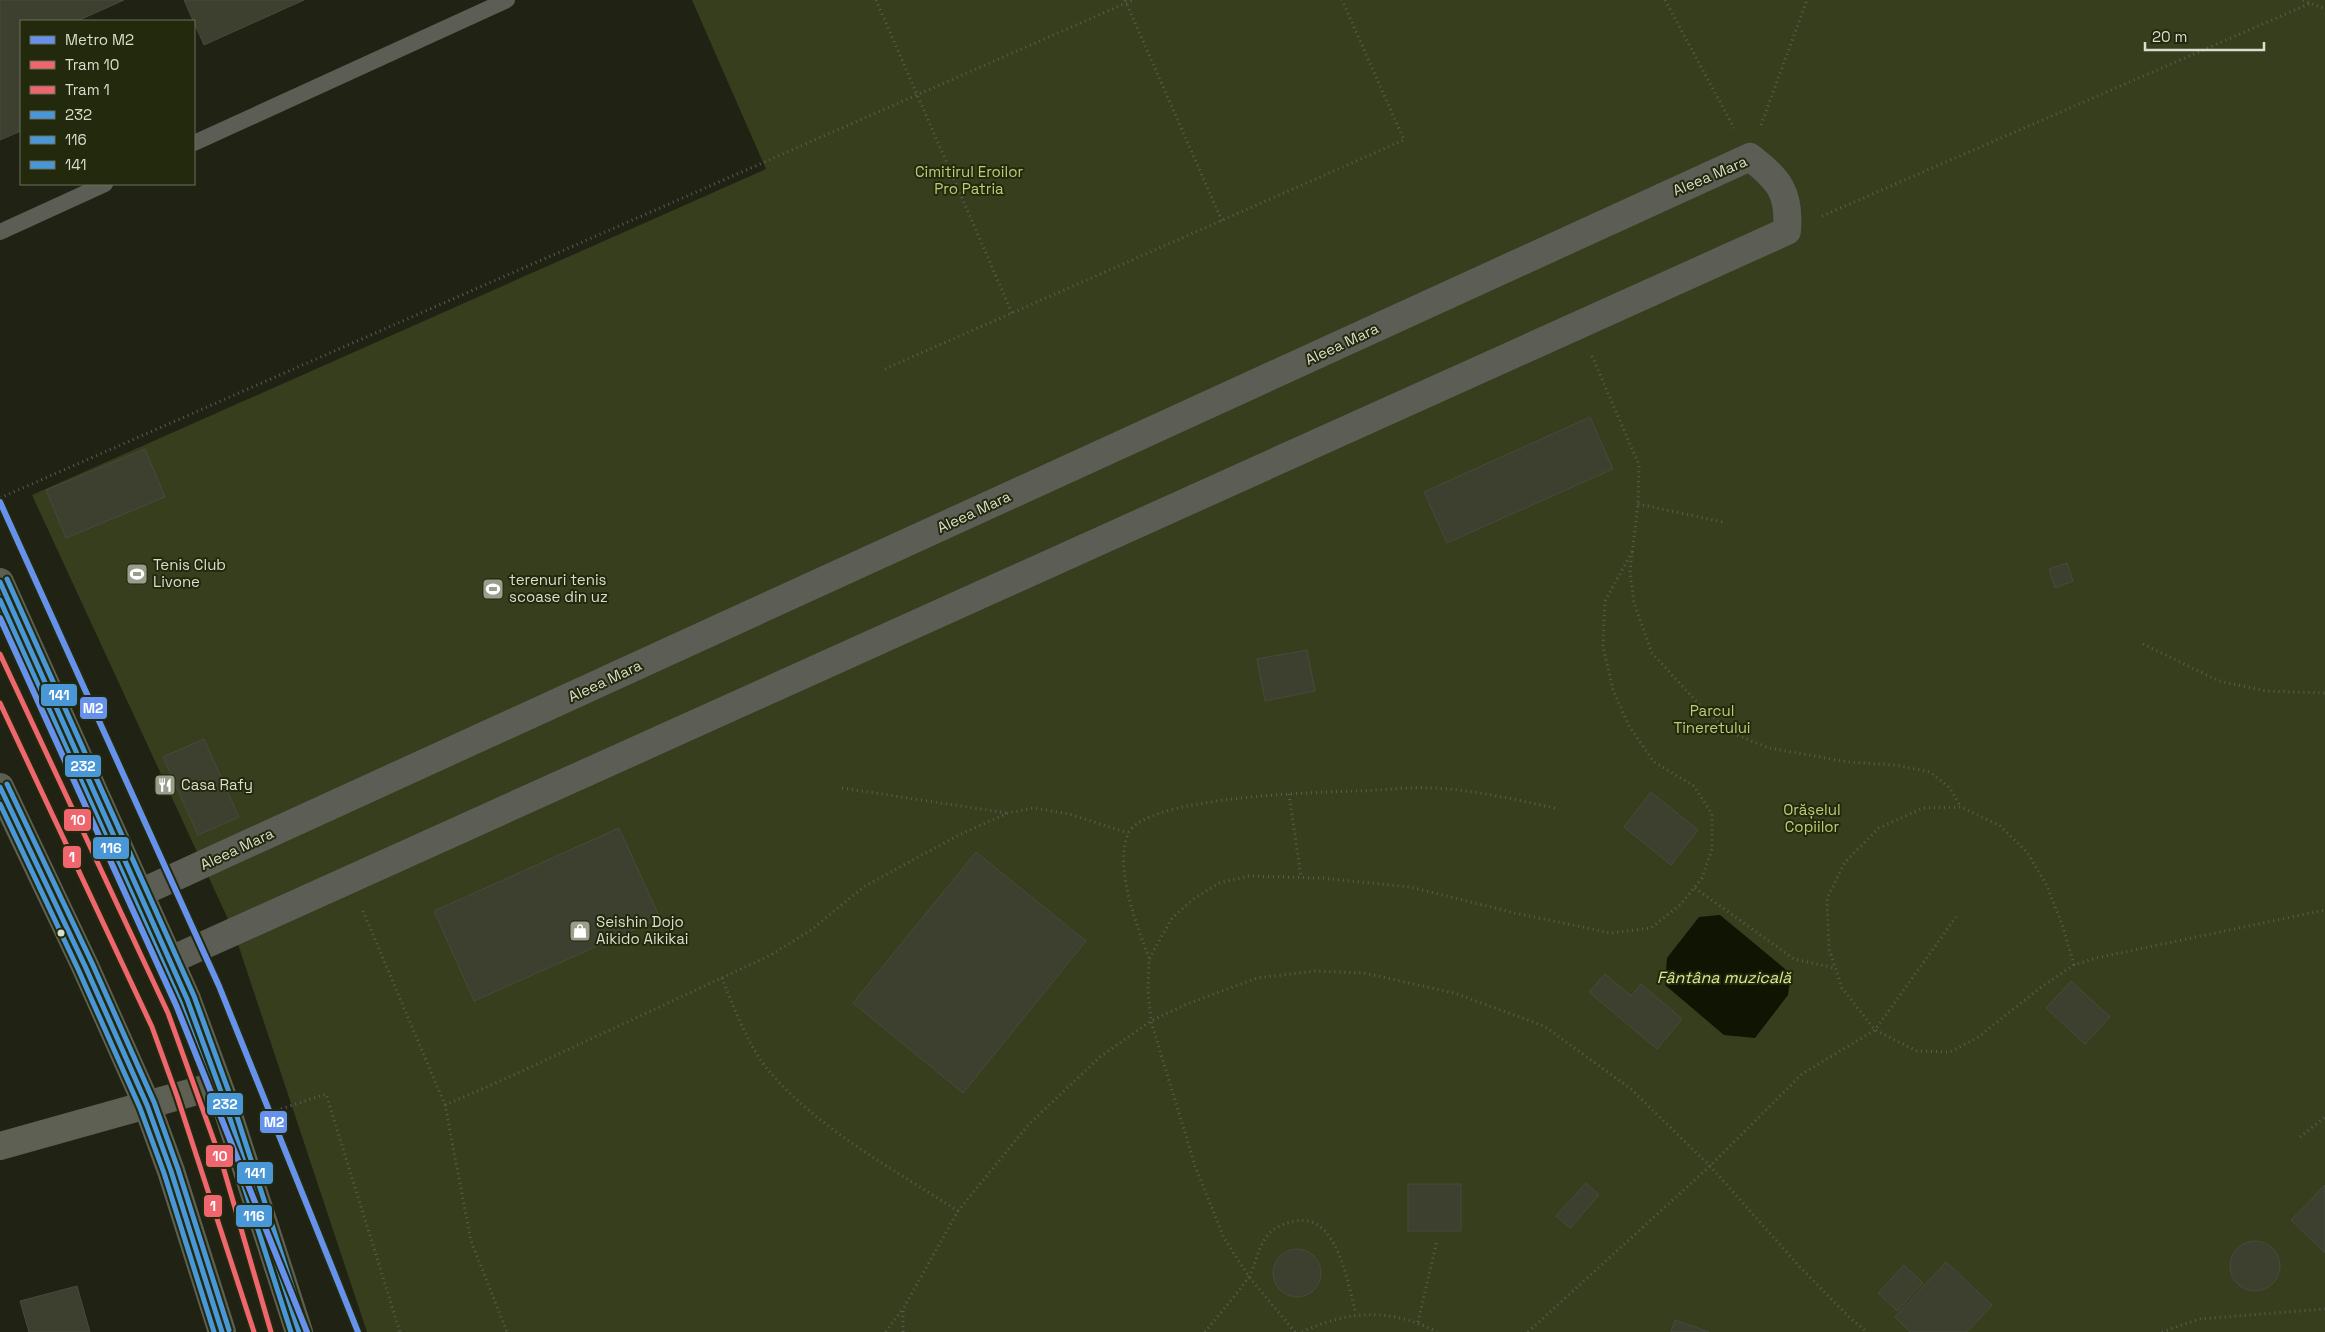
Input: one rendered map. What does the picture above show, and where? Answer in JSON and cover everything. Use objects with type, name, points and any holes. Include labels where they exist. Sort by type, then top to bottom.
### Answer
[{"type":"main road","points":[[0,582],[171,960],[218,1084],[299,1332]]},
{"type":"main road","points":[[0,787],[85,966],[147,1105],[171,1170],[222,1332]]},
{"type":"street","name":"Aleea Mara","points":[[140,893],[1750,157],[1772,174],[1783,192],[1788,213],[1787,232]]},
{"type":"street","points":[[171,960],[1787,232]]},
{"type":"street","points":[[0,1146],[218,1084]]},
{"type":"lane","points":[[195,143],[507,0]]},
{"type":"lane","points":[[0,232],[103,185]]},
{"type":"path","points":[[876,0],[1012,313]]},
{"type":"path","points":[[0,498],[1133,0]]},
{"type":"path","points":[[885,369],[1404,140],[1342,0]]},
{"type":"path","points":[[1665,0],[1750,157]]},
{"type":"path","points":[[1750,157],[1807,0]]},
{"type":"path","points":[[2303,0],[2325,9]]},
{"type":"path","points":[[1125,2],[1222,221]]},
{"type":"path","points":[[1787,232],[2311,4]]},
{"type":"path","points":[[1579,325],[1639,465],[1638,504],[1630,572],[1634,602],[1652,653],[1697,702],[1729,732],[1769,748],[1848,762],[1895,765],[1930,772],[1949,787],[1961,807]]},
{"type":"path","points":[[1638,504],[1723,522]]},
{"type":"path","points":[[1149,959],[1172,918],[1192,900],[1219,883],[1249,876],[1301,877],[1410,887],[1611,934],[1651,928],[1681,904],[1702,878],[1712,849],[1712,814],[1694,786],[1654,762],[1629,726],[1613,690],[1603,646],[1605,601],[1632,552]]},
{"type":"path","points":[[2143,644],[2220,681],[2266,691],[2325,694]]},
{"type":"path","points":[[842,788],[1008,814]]},
{"type":"path","points":[[1295,1332],[1249,1276],[1224,1238],[1195,1166],[1151,1022],[1148,991],[1149,959],[1132,912],[1124,859],[1128,833],[1137,824],[1164,811],[1207,802],[1289,794],[1429,788],[1483,793],[1559,809]]},
{"type":"path","points":[[1289,794],[1301,877]]},
{"type":"path","points":[[2074,965],[2063,927],[2047,886],[2027,852],[2000,826],[1961,807],[1923,808],[1880,828],[1845,862],[1827,899],[1828,949],[1842,988],[1875,1030],[1917,1051],[1950,1052],[1977,1038],[2040,988],[2074,965],[2096,958],[2325,910]]},
{"type":"path","points":[[445,1105],[771,955],[811,930],[865,886],[959,835],[1008,814],[1034,808],[1069,814],[1128,833]]},
{"type":"path","points":[[350,879],[445,1105],[471,1241],[507,1332]]},
{"type":"path","points":[[1695,888],[1794,958],[1835,968]]},
{"type":"path","points":[[1528,1332],[1710,1166],[1802,1074],[1875,1030],[1956,917]]},
{"type":"path","points":[[886,1332],[903,1309],[958,1211],[1029,1124],[1100,1057],[1151,1022],[1187,1004],[1257,978],[1315,971],[1364,973],[1454,993],[1544,1026],[1631,1089],[1710,1166],[1799,1266],[1848,1316],[1868,1332]]},
{"type":"path","points":[[722,978],[742,1026],[767,1069],[809,1112],[958,1211]]},
{"type":"path","points":[[281,1108],[326,1094],[400,1332]]},
{"type":"path","points":[[2300,1137],[2325,1117]]},
{"type":"path","points":[[1205,1332],[1249,1276],[1259,1249],[1268,1235],[1284,1223],[1303,1219],[1317,1224],[1332,1238],[1342,1261],[1356,1314]]},
{"type":"path","points":[[1418,1322],[1437,1240]]},
{"type":"path","points":[[2162,1332],[2200,1319],[2325,1308]]},
{"type":"path","points":[[903,1309],[903,1332]]},
{"type":"path","points":[[1302,1332],[1325,1321],[1356,1314],[1387,1315],[1418,1322],[1437,1332]]},
{"type":"green space","name":"Parcul Tineretului","points":[[692,0],[2325,0],[2325,1332],[367,1332],[234,932],[32,495],[766,169]]},
{"type":"water","name":"Fântâna muzicală","points":[[1720,915],[1791,974],[1788,995],[1755,1038],[1724,1035],[1665,985],[1667,958],[1699,917]]},
{"type":"building","points":[[0,0],[124,0],[79,20],[20,20],[20,131],[0,140]]},
{"type":"building","points":[[184,0],[304,0],[204,45],[195,25],[195,20],[193,20]]},
{"type":"building","points":[[1590,417],[1613,469],[1447,543],[1424,492]]},
{"type":"building","points":[[145,449],[165,497],[66,538],[46,490]]},
{"type":"building","points":[[2067,563],[2073,581],[2055,588],[2049,569]]},
{"type":"building","points":[[1307,650],[1315,691],[1265,701],[1257,659]]},
{"type":"building","points":[[204,739],[239,817],[198,835],[163,757]]},
{"type":"building","points":[[1651,792],[1698,830],[1671,865],[1624,827]]},
{"type":"building","points":[[619,828],[660,918],[474,1001],[434,911]]},
{"type":"building","points":[[976,852],[1086,941],[963,1093],[853,1003]]},
{"type":"building","points":[[1605,974],[1631,996],[1641,984],[1682,1019],[1657,1049],[1589,992]]},
{"type":"building","points":[[2071,981],[2110,1017],[2085,1044],[2046,1008]]},
{"type":"building","points":[[1586,1183],[1599,1195],[1570,1228],[1556,1216]]},
{"type":"building","points":[[1408,1184],[1461,1184],[1461,1231],[1408,1231]]},
{"type":"building","points":[[2325,1185],[2325,1253],[2291,1220]]},
{"type":"building","points":[[2250,1241],[2260,1241],[2273,1248],[2280,1261],[2280,1271],[2273,1284],[2260,1291],[2250,1291],[2241,1287],[2234,1280],[2230,1271],[2230,1261],[2234,1252],[2241,1245]]},
{"type":"building","points":[[1297,1249],[1306,1251],[1314,1256],[1319,1264],[1321,1273],[1319,1282],[1314,1290],[1306,1295],[1297,1297],[1288,1295],[1280,1290],[1275,1282],[1273,1273],[1275,1264],[1280,1256],[1288,1251]]},
{"type":"building","points":[[1946,1262],[1992,1305],[1967,1332],[1910,1332],[1895,1317]]},
{"type":"building","points":[[1904,1265],[1923,1283],[1897,1311],[1878,1293]]},
{"type":"building","points":[[77,1286],[90,1332],[29,1332],[20,1301]]},
{"type":"building","points":[[1675,1320],[1709,1332],[1671,1332]]},
{"type":"metro line","name":"M2","points":[[0,502],[219,986],[358,1332]]},
{"type":"metro line","name":"M2","points":[[0,618],[176,1005],[307,1332]]},
{"type":"tram line","name":"10","points":[[0,654],[168,1013],[222,1163],[271,1332]]},
{"type":"tram line","name":"1","points":[[0,703],[152,1027],[177,1096],[254,1332]]},
{"type":"transit line","name":"141","points":[[7,579],[194,996],[230,1095],[306,1330]]},
{"type":"transit line","name":"232","points":[[0,582],[187,999],[223,1097],[299,1332]]},
{"type":"transit line","name":"116","points":[[0,600],[180,1002],[216,1099],[291,1332]]},
{"type":"transit line","name":"141","points":[[7,784],[92,963],[154,1102],[178,1169],[229,1330]]},
{"type":"transit line","name":"232","points":[[0,787],[85,966],[147,1105],[171,1171],[222,1332]]},
{"type":"transit line","name":"116","points":[[0,804],[78,969],[140,1108],[164,1173],[214,1332]]},
{"type":"place","name":"Tenis Club Livone","points":[[137,574]]},
{"type":"place","name":"terenuri tenis scoase din uz","points":[[493,589]]},
{"type":"place","name":"Casa Rafy","points":[[165,785]]},
{"type":"place","name":"Seishin Dojo Aikido Aikikai","points":[[580,931]]},
{"type":"park label","name":"Cimitirul Eroilor Pro Patria","points":[[969,180]]},
{"type":"park label","name":"Orășelul Copiilor","points":[[1812,818]]}]
